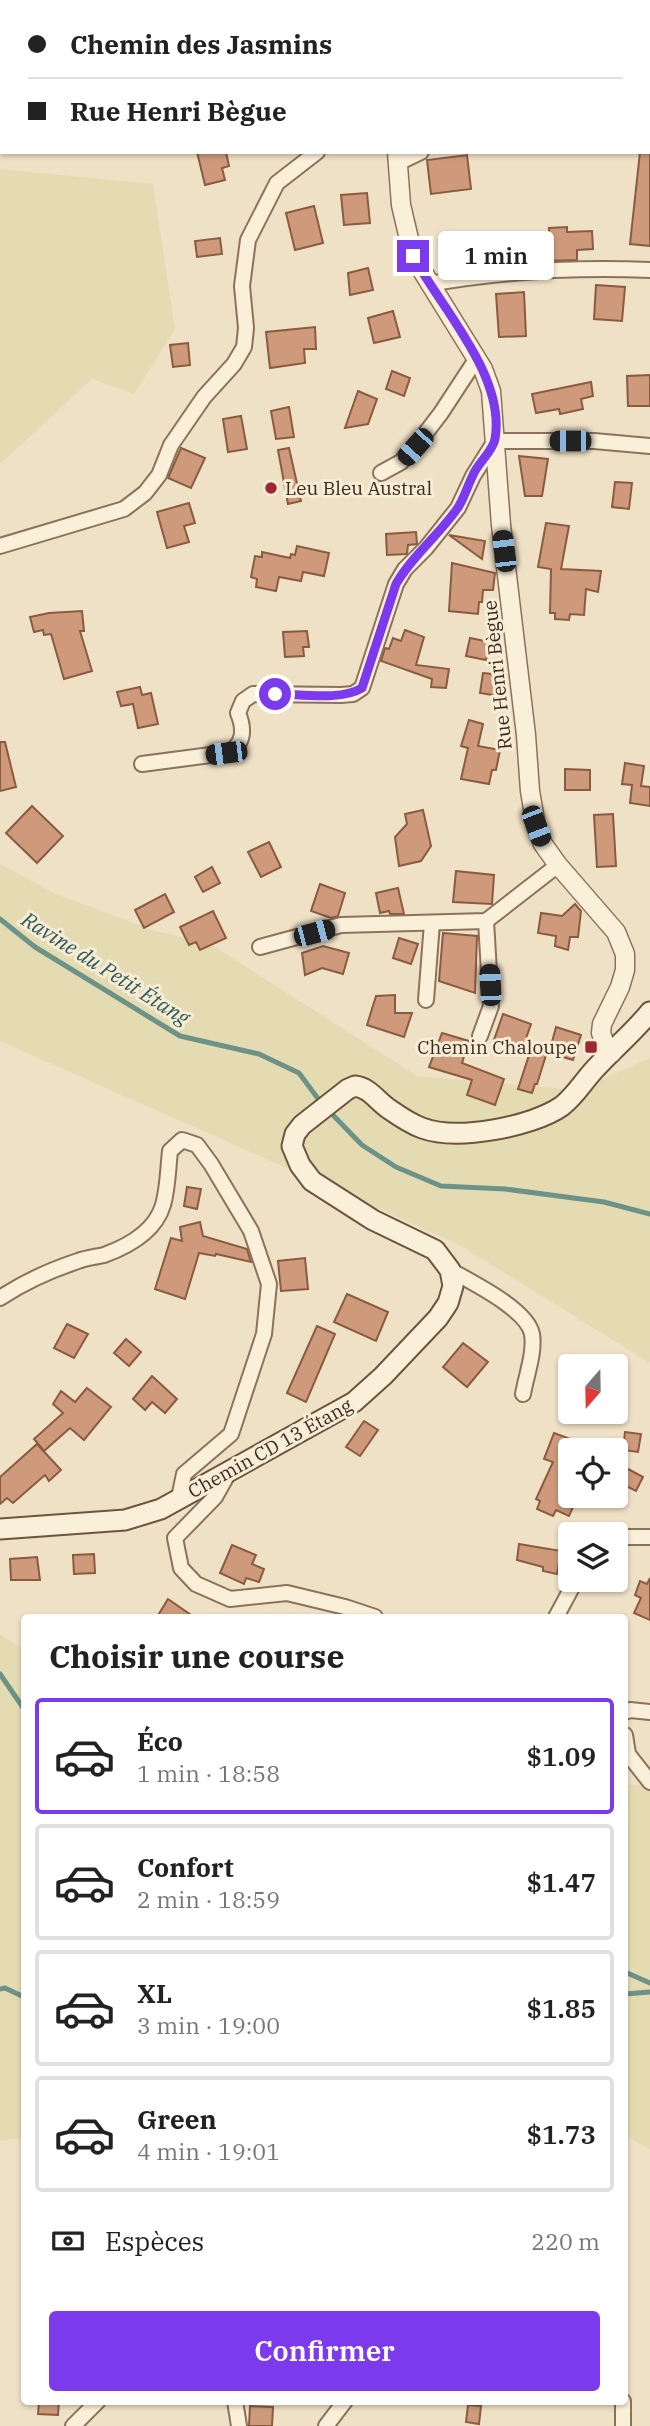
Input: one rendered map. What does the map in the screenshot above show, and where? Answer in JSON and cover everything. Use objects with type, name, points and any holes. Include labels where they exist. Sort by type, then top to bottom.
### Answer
[{"type":"main road","points":[[450,1270],[435,1250],[373,1220],[312,1181],[300,1165],[292,1146],[295,1134],[302,1125],[355,1086],[364,1087],[388,1109],[420,1127],[438,1132],[485,1131],[550,1114],[575,1095],[585,1080],[649,1016]]},
{"type":"main road","name":"Chemin CD 13 Étang","points":[[0,1529],[125,1520],[161,1509],[316,1424],[366,1393],[443,1311],[453,1286],[450,1270]]},
{"type":"street","points":[[0,545],[124,509],[145,493],[159,475],[171,444],[244,347],[246,328],[242,286],[248,240],[277,183],[314,154]]},
{"type":"street","name":"Rue Henri Bègue","points":[[397,157],[401,205],[413,256],[477,358],[491,391],[501,525],[536,826],[543,844],[558,865],[616,932],[625,954],[625,970],[620,987],[601,1024],[601,1033],[612,1052]]},
{"type":"street","points":[[429,284],[499,274],[591,268],[650,270]]},
{"type":"street","points":[[382,473],[401,462],[415,447],[477,358]]},
{"type":"street","points":[[142,764],[234,750],[242,739],[243,726],[238,713],[243,701],[253,694],[341,695],[353,694],[362,688],[396,584],[405,569],[458,508],[472,475],[495,441],[594,441],[650,446]]},
{"type":"street","points":[[260,947],[341,925],[486,921],[558,865]]},
{"type":"street","points":[[480,1036],[491,1006],[486,921]]},
{"type":"street","points":[[426,1000],[432,923]]},
{"type":"street","points":[[0,1298],[18,1286],[80,1260],[103,1255],[147,1232],[163,1206],[170,1151],[183,1140],[197,1145],[251,1231],[269,1284],[264,1334],[231,1434],[184,1474],[179,1498]]},
{"type":"street","points":[[450,1270],[503,1301],[522,1318],[532,1333],[523,1394]]},
{"type":"street","points":[[230,1471],[215,1497],[175,1538],[181,1568],[196,1584],[230,1598],[287,1593],[366,1614]]},
{"type":"street","points":[[628,1537],[650,1537]]},
{"type":"street","points":[[558,1614],[570,1592]]},
{"type":"street","points":[[628,1711],[650,1712]]},
{"type":"street","points":[[628,1754],[650,1782]]},
{"type":"street","points":[[72,2426],[94,2405]]},
{"type":"street","points":[[236,2405],[239,2426]]},
{"type":"street","points":[[326,2426],[342,2405]]},
{"type":"street","points":[[623,2405],[623,2426]]},
{"type":"shaded area","points":[[0,169],[153,184],[175,329],[134,394],[92,379],[0,464]]},
{"type":"shaded area","points":[[0,864],[56,894],[155,931],[209,943],[417,1076],[578,1090],[650,1058],[650,1363],[458,1244],[0,1041]]},
{"type":"shaded area","points":[[0,1634],[21,1648],[21,2138],[0,2141]]},
{"type":"shaded area","points":[[628,1785],[650,1786],[650,2149],[628,2138]]},
{"type":"building","points":[[197,154],[226,154],[229,166],[222,168],[225,180],[205,185]]},
{"type":"building","points":[[640,154],[650,154],[650,246],[630,244]]},
{"type":"building","points":[[467,155],[471,189],[431,194],[427,160]]},
{"type":"building","points":[[367,193],[370,223],[344,225],[341,195]]},
{"type":"building","points":[[314,206],[323,243],[295,250],[286,213]]},
{"type":"building","points":[[567,227],[567,232],[592,231],[593,249],[577,250],[577,260],[542,261],[541,233],[549,233],[549,228]]},
{"type":"building","points":[[220,238],[222,254],[197,257],[195,241]]},
{"type":"building","points":[[465,239],[465,242],[475,241],[479,267],[447,271],[446,241]]},
{"type":"building","points":[[368,268],[373,290],[350,295],[348,273]]},
{"type":"building","points":[[596,285],[625,287],[622,321],[594,319]]},
{"type":"building","points":[[524,292],[526,336],[499,337],[496,294]]},
{"type":"building","points":[[393,311],[400,337],[374,343],[368,318]]},
{"type":"building","points":[[315,327],[316,349],[304,349],[305,363],[270,368],[266,332]]},
{"type":"building","points":[[188,343],[190,365],[173,367],[170,345]]},
{"type":"building","points":[[392,371],[410,378],[404,396],[386,389]]},
{"type":"building","points":[[650,375],[650,406],[628,406],[627,376]]},
{"type":"building","points":[[591,382],[593,396],[581,399],[583,409],[560,414],[559,409],[536,413],[532,394]]},
{"type":"building","points":[[358,391],[377,399],[368,424],[345,428]]},
{"type":"building","points":[[289,407],[294,437],[276,439],[271,411]]},
{"type":"building","points":[[241,416],[247,449],[228,452],[223,419]]},
{"type":"building","points":[[181,448],[205,458],[191,488],[168,478]]},
{"type":"building","points":[[289,448],[301,501],[288,504],[278,450]]},
{"type":"building","points":[[519,456],[548,459],[542,496],[525,496]]},
{"type":"building","points":[[615,482],[632,483],[629,509],[612,507]]},
{"type":"building","points":[[189,503],[195,523],[184,526],[189,542],[167,548],[157,512]]},
{"type":"building","points":[[546,523],[569,526],[561,569],[601,571],[598,592],[586,589],[584,615],[570,614],[569,620],[555,619],[555,613],[550,613],[551,569],[538,567]]},
{"type":"building","points":[[416,532],[417,544],[408,545],[407,554],[387,555],[386,534]]},
{"type":"building","points":[[449,535],[485,541],[482,559]]},
{"type":"building","points":[[297,546],[329,553],[324,576],[303,572],[301,581],[279,577],[276,591],[256,587],[257,579],[251,577],[255,556],[262,557],[262,552],[290,558],[291,554],[295,555]]},
{"type":"building","points":[[452,563],[495,573],[493,590],[483,590],[478,614],[449,611]]},
{"type":"building","points":[[82,611],[84,631],[80,631],[92,671],[64,679],[51,634],[44,635],[43,630],[34,632],[30,617]]},
{"type":"building","points":[[405,630],[424,637],[416,665],[449,669],[446,688],[431,687],[432,679],[381,661],[385,648],[389,649],[393,638],[401,641]]},
{"type":"building","points":[[307,631],[309,647],[303,647],[304,656],[285,657],[283,632]]},
{"type":"building","points":[[470,638],[490,642],[486,660],[466,656]]},
{"type":"building","points":[[483,673],[501,675],[499,696],[480,693]]},
{"type":"building","points":[[140,687],[142,695],[151,693],[158,724],[138,728],[133,704],[121,706],[117,692]]},
{"type":"building","points":[[469,720],[483,724],[478,746],[500,750],[496,770],[492,770],[489,784],[461,779],[468,748],[461,746]]},
{"type":"building","points":[[0,742],[5,742],[16,787],[0,791]]},
{"type":"building","points":[[625,763],[644,766],[641,786],[650,787],[650,806],[630,803],[632,785],[622,784]]},
{"type":"building","points":[[565,769],[590,770],[590,790],[565,790]]},
{"type":"building","points":[[32,806],[63,836],[37,863],[6,833]]},
{"type":"building","points":[[423,810],[431,846],[421,861],[399,866],[395,837],[407,824],[405,814]]},
{"type":"building","points":[[613,814],[616,866],[597,867],[594,815]]},
{"type":"building","points":[[269,842],[281,867],[261,877],[248,852]]},
{"type":"building","points":[[212,867],[220,883],[203,892],[195,877]]},
{"type":"building","points":[[456,871],[494,875],[492,904],[453,902]]},
{"type":"building","points":[[320,884],[345,893],[338,916],[331,918],[311,911]]},
{"type":"building","points":[[398,888],[404,914],[390,914],[389,911],[380,913],[376,893]]},
{"type":"building","points":[[165,894],[174,912],[144,928],[135,910]]},
{"type":"building","points":[[575,904],[581,911],[578,937],[570,937],[568,950],[555,946],[556,936],[538,933],[541,913],[562,916]]},
{"type":"building","points":[[213,911],[226,938],[200,950],[196,942],[189,945],[180,927]]},
{"type":"building","points":[[443,933],[477,936],[475,993],[439,981]]},
{"type":"building","points":[[399,938],[418,944],[411,964],[393,958]]},
{"type":"building","points":[[323,946],[349,953],[343,974],[322,968],[305,975],[302,953]]},
{"type":"building","points":[[395,995],[395,1013],[412,1013],[404,1037],[367,1025],[376,996]]},
{"type":"building","points":[[503,1014],[531,1024],[522,1050],[494,1040]]},
{"type":"building","points":[[556,1027],[581,1035],[573,1060],[549,1053]]},
{"type":"building","points":[[442,1033],[469,1041],[462,1063],[504,1079],[495,1105],[467,1095],[472,1080],[429,1067]]},
{"type":"building","points":[[531,1049],[547,1052],[532,1093],[518,1089]]},
{"type":"building","points":[[187,1187],[201,1189],[197,1209],[184,1206]]},
{"type":"building","points":[[200,1222],[203,1236],[247,1249],[251,1262],[199,1253],[185,1299],[155,1289],[171,1238],[182,1241],[180,1227]]},
{"type":"building","points":[[305,1258],[308,1289],[281,1291],[278,1261]]},
{"type":"building","points":[[347,1294],[388,1312],[376,1341],[334,1322]]},
{"type":"building","points":[[67,1324],[88,1334],[74,1358],[54,1348]]},
{"type":"building","points":[[317,1326],[335,1334],[306,1402],[287,1393]]},
{"type":"building","points":[[126,1339],[141,1352],[129,1366],[114,1353]]},
{"type":"building","points":[[463,1343],[488,1362],[467,1387],[443,1367]]},
{"type":"building","points":[[152,1376],[177,1399],[165,1413],[152,1402],[145,1410],[133,1399]]},
{"type":"building","points":[[87,1388],[111,1407],[84,1440],[70,1428],[44,1451],[34,1439],[63,1413],[53,1404],[61,1391],[75,1402]]},
{"type":"building","points":[[364,1421],[378,1430],[360,1456],[346,1447]]},
{"type":"building","points":[[625,1432],[641,1434],[638,1452],[628,1451],[628,1438],[624,1438]]},
{"type":"building","points":[[554,1433],[568,1438],[558,1438],[558,1508],[573,1508],[569,1516],[556,1510],[553,1516],[537,1509],[540,1501],[536,1499],[553,1462],[544,1459]]},
{"type":"building","points":[[37,1444],[61,1470],[49,1481],[45,1475],[13,1503],[7,1498],[0,1504],[0,1477]]},
{"type":"building","points":[[628,1469],[643,1477],[636,1491],[628,1487]]},
{"type":"building","points":[[519,1544],[558,1550],[557,1574],[543,1571],[543,1567],[517,1560]]},
{"type":"building","points":[[232,1545],[256,1555],[252,1564],[264,1569],[259,1582],[246,1578],[244,1584],[220,1573]]},
{"type":"building","points":[[94,1554],[95,1573],[74,1574],[73,1555]]},
{"type":"building","points":[[37,1557],[40,1580],[11,1580],[10,1559]]},
{"type":"building","points":[[650,1578],[650,1620],[634,1613],[641,1598],[635,1595],[640,1581],[647,1584]]},
{"type":"building","points":[[168,1599],[190,1614],[159,1614]]},
{"type":"building","points":[[39,2405],[59,2405],[58,2415],[38,2414]]},
{"type":"building","points":[[468,2405],[481,2406],[479,2424],[466,2422]]},
{"type":"building","points":[[250,2406],[273,2407],[272,2426],[249,2426]]},
{"type":"waterway","name":"Ravine du Petit Étang","points":[[0,919],[35,947],[180,1036],[259,1054],[299,1073],[322,1104]]},
{"type":"waterway","name":"Ravine du Petit Étang","points":[[329,1111],[362,1145],[396,1167],[441,1186],[505,1189],[604,1202],[650,1214]]},
{"type":"waterway","points":[[0,1674],[21,1705]]},
{"type":"waterway","points":[[628,1973],[650,1983]]},
{"type":"waterway","points":[[0,1989],[5,1988],[21,1996]]},
{"type":"waterway","points":[[628,1994],[650,1992]]},
{"type":"place","name":"Leu Bleu Austral","points":[[271,488]]},
{"type":"place","name":"Chemin Chaloupe","points":[[591,1047]]},
{"type":"route","points":[[275,694],[341,695],[353,694],[362,688],[396,584],[405,569],[458,508],[472,475],[495,441],[491,391],[483,369],[413,256]]}]
